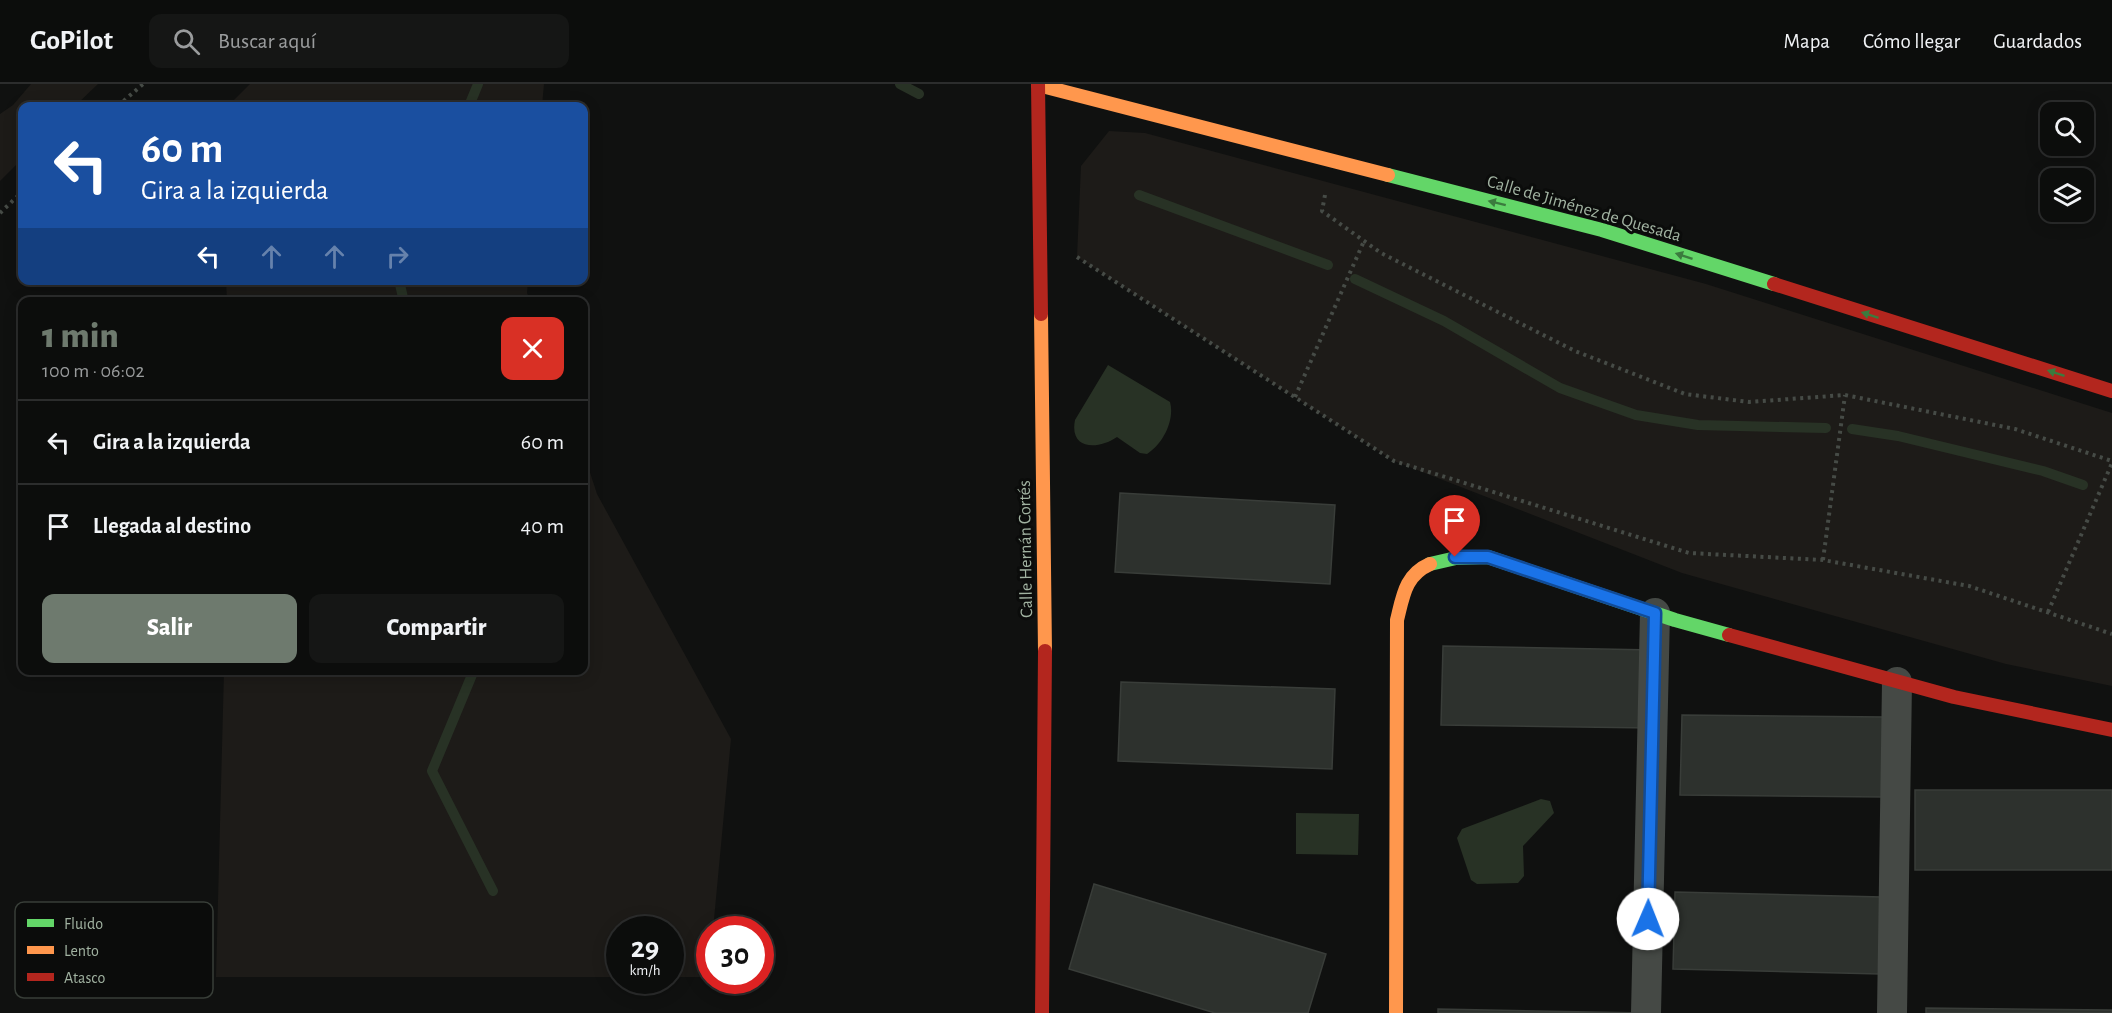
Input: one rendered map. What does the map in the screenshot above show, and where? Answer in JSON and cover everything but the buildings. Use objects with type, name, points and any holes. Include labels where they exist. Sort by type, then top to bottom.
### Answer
[{"type":"street","name":"Calle de Jiménez de Quesada","points":[[1038,85],[1602,230],[2112,391]]},
{"type":"street","name":"Calle Hernán Cortés","points":[[1038,85],[1046,676],[1042,1013]]},
{"type":"street","points":[[1396,1013],[1397,620],[1408,580],[1429,564],[1455,557],[1488,557],[1655,613],[1954,698],[2112,730]]},
{"type":"street","points":[[1646,1013],[1655,613]]},
{"type":"street","points":[[1892,1013],[1897,682]]},
{"type":"path","points":[[123,102],[143,84]]},
{"type":"path","points":[[1325,192],[1322,211],[1380,253],[1575,351],[1685,394],[1749,402],[1845,395],[2015,429],[2112,462],[2048,612]]},
{"type":"path","points":[[0,213],[18,196]]},
{"type":"path","points":[[1295,398],[1365,241]]},
{"type":"path","points":[[1077,257],[1394,461],[1689,553],[1823,560],[1969,586],[2112,634]]},
{"type":"path","points":[[1823,560],[1845,395]]},
{"type":"shaded area","points":[[31,84],[98,84],[79,102],[18,102],[18,163],[0,181],[0,114],[13,105]]},
{"type":"shaded area","points":[[250,84],[544,84],[542,102],[232,102]]},
{"type":"shaded area","points":[[1109,131],[1145,133],[1706,284],[2112,413],[2112,686],[2006,664],[1682,573],[1394,461],[1077,257],[1081,166]]},
{"type":"shaded area","points":[[226,285],[528,285],[528,297],[227,297]]},
{"type":"shaded area","points":[[1108,365],[1170,402],[1171,416],[1163,438],[1147,454],[1140,453],[1117,437],[1102,444],[1087,445],[1076,437],[1075,420]]},
{"type":"shaded area","points":[[588,466],[597,494],[731,739],[714,916],[696,916],[696,977],[684,977],[684,916],[606,916],[606,977],[216,977],[224,675],[588,675]]},
{"type":"shaded area","points":[[1541,799],[1550,801],[1554,813],[1523,846],[1524,876],[1518,883],[1477,884],[1471,880],[1457,838],[1462,829]]},
{"type":"shaded area","points":[[1296,813],[1359,814],[1358,855],[1296,854]]},
{"type":"waterway","points":[[471,102],[478,84]]},
{"type":"waterway","points":[[900,84],[919,94]]},
{"type":"waterway","points":[[1139,195],[1328,265]]},
{"type":"waterway","points":[[1355,279],[1444,321],[1560,388],[1636,415],[1698,425],[1826,428]]},
{"type":"waterway","points":[[400,285],[403,297]]},
{"type":"waterway","points":[[1852,429],[1898,436],[2043,471],[2083,485]]},
{"type":"waterway","points":[[472,675],[432,771],[493,891]]},
{"type":"traffic: fast","points":[[1388,175],[1602,230],[1774,284]]},
{"type":"traffic: fast","points":[[1430,564],[1456,558],[1488,557],[1675,620],[1729,635]]},
{"type":"traffic: slow","points":[[1038,85],[1388,175]]},
{"type":"traffic: slow","points":[[1041,314],[1045,651]]},
{"type":"traffic: slow","points":[[1396,1013],[1397,620],[1403,595],[1410,580],[1430,564]]},
{"type":"traffic: jam","points":[[1038,84],[1041,314]]},
{"type":"traffic: jam","points":[[1774,284],[2112,391]]},
{"type":"traffic: jam","points":[[1729,635],[1954,697],[2112,730]]},
{"type":"traffic: jam","points":[[1042,1013],[1045,651]]},
{"type":"route","points":[[1455,557],[1488,557],[1655,613],[1648,919]]}]
